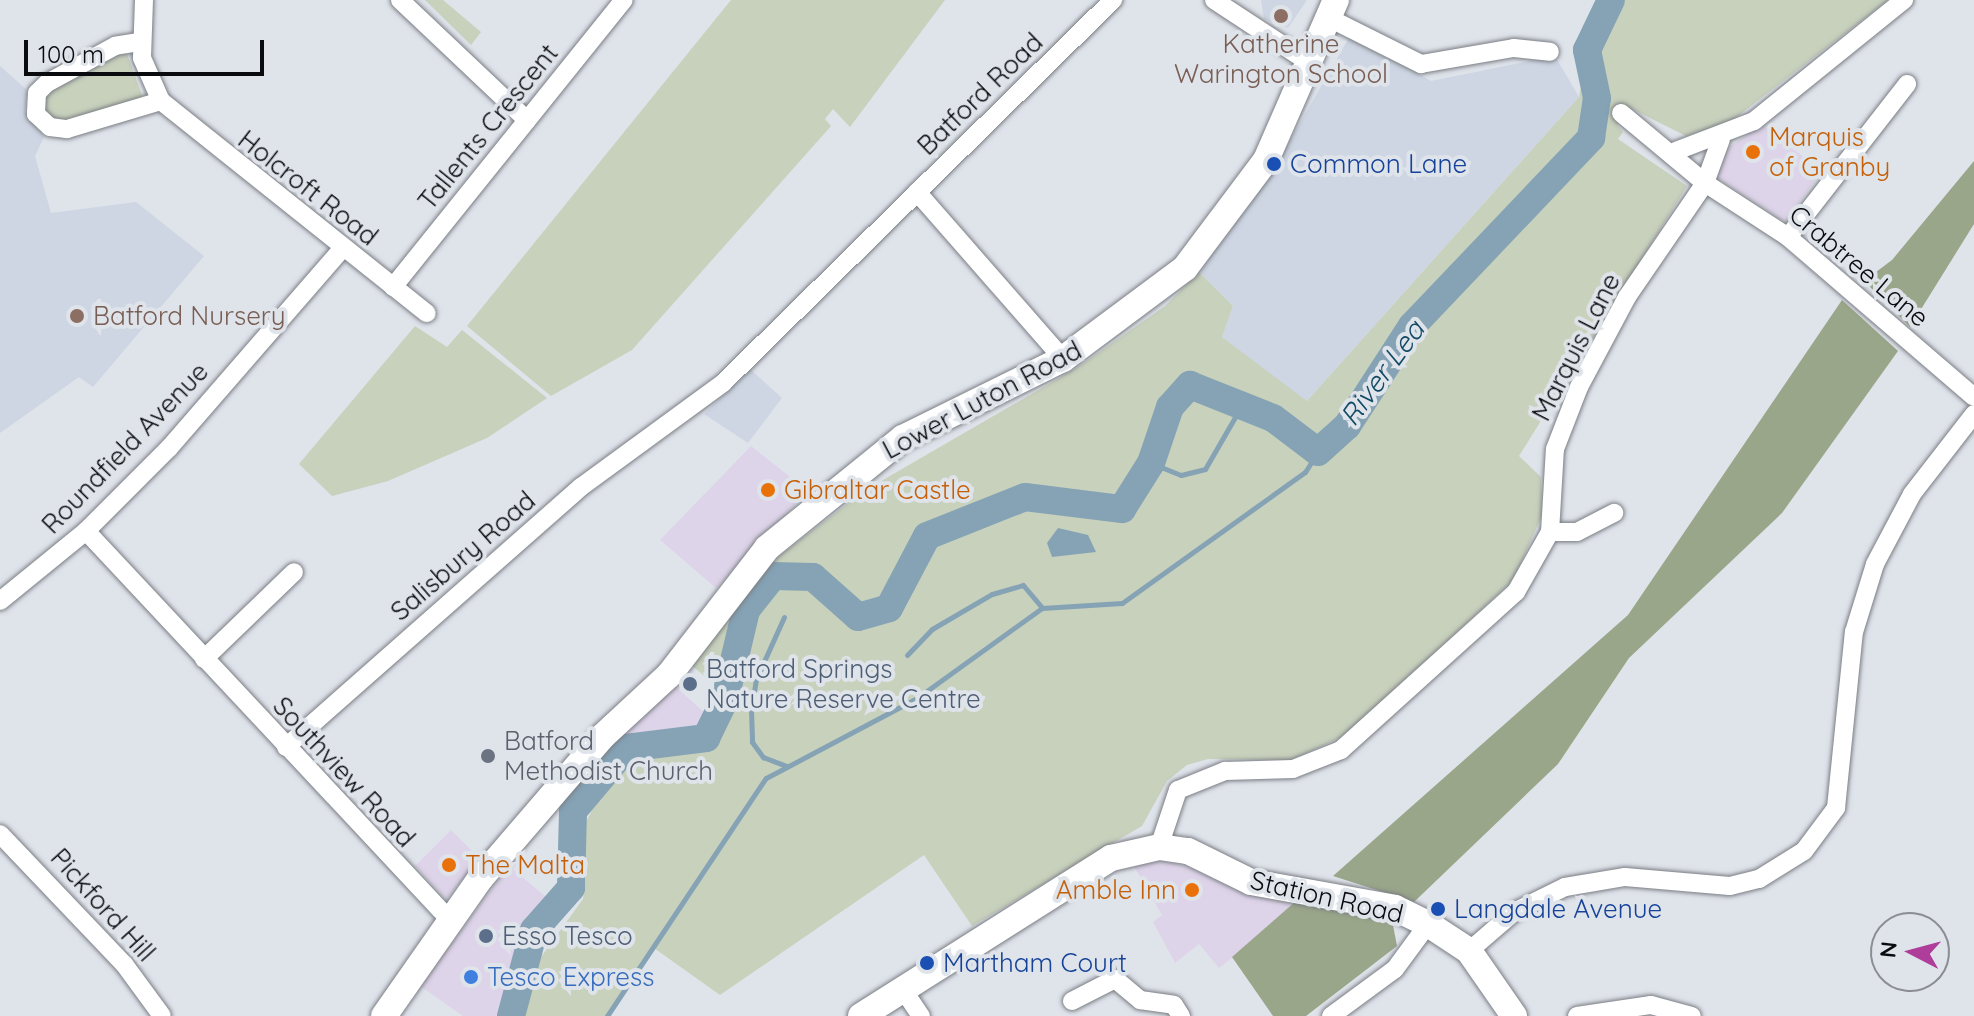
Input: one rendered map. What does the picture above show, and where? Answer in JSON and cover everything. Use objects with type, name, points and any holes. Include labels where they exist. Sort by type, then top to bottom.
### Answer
[{"type":"main road","name":"Lower Luton Road","points":[[384,1016],[449,919],[602,737],[669,675],[777,539],[903,438],[1063,359],[1157,292],[1212,239],[1266,160],[1332,9]]},
{"type":"main road","name":"Station Road","points":[[861,1016],[1111,858],[1159,847],[1188,851],[1251,882],[1337,895],[1395,908],[1428,924],[1469,951],[1514,1016]]},
{"type":"street","points":[[139,42],[115,46],[47,83],[37,93],[36,114],[50,127],[67,129],[161,101],[139,42],[144,0]]},
{"type":"street","points":[[400,0],[527,120]]},
{"type":"street","name":"Tallents Crescent","points":[[393,287],[624,0]]},
{"type":"street","name":"Batford Road","points":[[684,418],[1113,0]]},
{"type":"street","points":[[1214,0],[1310,63]]},
{"type":"street","points":[[1676,151],[1721,139],[1754,121],[1904,0]]},
{"type":"street","name":"Lower Luton Road","points":[[1332,9],[1421,64],[1514,48],[1550,52]]},
{"type":"street","points":[[1788,237],[1907,84]]},
{"type":"street","name":"Holcroft Road","points":[[161,101],[342,249],[427,313]]},
{"type":"street","name":"Crabtree Lane","points":[[1621,113],[1676,151],[1705,183],[1788,237],[1974,397]]},
{"type":"street","name":"Marquis Lane","points":[[1159,847],[1169,804],[1198,777],[1302,767],[1359,738],[1516,592],[1550,532],[1555,449],[1579,387],[1627,297],[1705,183],[1721,139]]},
{"type":"street","name":"Batford Road","points":[[917,192],[1063,359]]},
{"type":"street","name":"Roundfield Avenue","points":[[0,601],[86,531],[169,448],[342,249]]},
{"type":"street","points":[[1469,951],[1514,912],[1565,887],[1625,877],[1730,886],[1759,879],[1804,851],[1836,808],[1854,632],[1875,564],[1912,494],[1974,414]]},
{"type":"street","name":"Salisbury Road","points":[[286,747],[581,487],[684,418]]},
{"type":"street","points":[[1550,532],[1577,532],[1614,513]]},
{"type":"street","name":"Southview Road","points":[[86,531],[449,919]]},
{"type":"street","points":[[204,659],[294,572]]},
{"type":"street","name":"Pickford Hill","points":[[0,834],[124,964],[162,1016]]},
{"type":"street","points":[[1331,1016],[1395,969],[1428,924]]},
{"type":"street","points":[[1072,1001],[1115,979],[1140,1000],[1174,1005],[1181,1016]]},
{"type":"street","points":[[902,988],[921,1016]]},
{"type":"street","points":[[1577,1016],[1651,1005],[1692,1016]]},
{"type":"shaded area","name":"Katherine Warington School","points":[[1261,0],[1307,0],[1288,28],[1264,19]]},
{"type":"shaded area","points":[[1351,34],[1431,81],[1555,56],[1579,97],[1306,402],[1222,337],[1233,306],[1199,272],[1280,158]]},
{"type":"shaded area","name":"Batford Nursery","points":[[0,66],[27,90],[25,111],[44,137],[35,156],[51,213],[136,202],[204,256],[93,387],[79,377],[0,433]]},
{"type":"shaded area","points":[[1761,124],[1822,171],[1785,222],[1716,177],[1719,155]]},
{"type":"shaded area","points":[[750,369],[782,398],[748,443],[704,414]]},
{"type":"shaded area","points":[[751,446],[808,491],[716,588],[660,540]]},
{"type":"shaded area","points":[[676,687],[713,720],[690,731],[618,739]]},
{"type":"shaded area","points":[[451,830],[480,859],[446,899],[415,866]]},
{"type":"shaded area","points":[[1161,859],[1296,901],[1298,905],[1219,968],[1199,944],[1175,963],[1153,922],[1162,915],[1132,863]]},
{"type":"shaded area","points":[[509,866],[551,901],[517,945],[502,1016],[463,1016],[420,986]]},
{"type":"green space","points":[[425,0],[443,0],[481,32],[471,45]]},
{"type":"green space","points":[[731,0],[945,0],[850,127],[833,109],[825,119],[831,126],[632,350],[551,396],[467,326]]},
{"type":"green space","points":[[1611,0],[1888,0],[1729,123],[1686,136],[1632,109],[1617,125],[1623,132],[1618,139],[1687,186],[1519,456],[1541,477],[1542,516],[1513,580],[1470,620],[1344,736],[1291,760],[1208,759],[1187,765],[1167,781],[1142,826],[972,926],[924,855],[720,995],[654,948],[607,1016],[516,1016],[528,975],[583,899],[588,863],[579,835],[599,797],[632,762],[697,744],[732,698],[691,665],[778,557],[864,491],[1078,367],[1165,306],[1199,272],[1233,306],[1222,337],[1307,401],[1579,97],[1593,28]]},
{"type":"green space","points":[[113,54],[127,54],[143,98],[61,123],[47,119],[44,93]]},
{"type":"green space","points":[[1974,161],[1974,224],[1910,327],[1864,281],[1892,260]]},
{"type":"green space","points":[[1842,300],[1898,351],[1782,513],[1629,658],[1558,764],[1414,902],[1333,876],[1628,615]]},
{"type":"green space","points":[[415,326],[447,347],[462,330],[547,398],[487,438],[388,481],[332,496],[299,464]]},
{"type":"green space","points":[[1296,901],[1381,916],[1393,925],[1397,946],[1306,1016],[1273,1016],[1232,957]]},
{"type":"water","points":[[1058,528],[1088,535],[1096,552],[1052,557],[1047,543]]},
{"type":"waterway","name":"River Lea","points":[[511,1016],[534,930],[571,888],[573,811],[626,748],[706,738],[725,699],[746,610],[773,576],[813,577],[858,617],[889,608],[927,536],[1025,497],[1122,509],[1151,463],[1170,407],[1190,385],[1273,418],[1318,452],[1347,426],[1412,326],[1591,138],[1597,98],[1587,50],[1611,0]]},
{"type":"waterway","points":[[1151,463],[1181,475],[1205,469],[1242,405]]},
{"type":"waterway","points":[[607,1016],[766,778],[917,698],[1042,608],[1122,603],[1305,472],[1318,452]]},
{"type":"waterway","points":[[907,655],[932,629],[992,594],[1023,585],[1042,608]]},
{"type":"waterway","points":[[784,617],[756,679],[751,710],[752,742],[763,757],[787,766]]},
{"type":"place","name":"Katherine Warington School","points":[[1281,16]]},
{"type":"place","name":"Marquis of Granby","points":[[1753,152]]},
{"type":"place","name":"Common Lane","points":[[1274,164]]},
{"type":"place","name":"Batford Nursery","points":[[77,316]]},
{"type":"place","name":"Gibraltar Castle","points":[[768,490]]},
{"type":"place","name":"Batford Springs Nature Reserve Centre","points":[[690,684]]},
{"type":"place","name":"Batford Methodist Church","points":[[488,756]]},
{"type":"place","name":"The Malta","points":[[449,865]]},
{"type":"place","name":"Amble Inn","points":[[1192,890]]},
{"type":"place","name":"Langdale Avenue","points":[[1438,909]]},
{"type":"place","name":"Esso Tesco","points":[[486,936]]},
{"type":"place","name":"Martham Court","points":[[927,963]]},
{"type":"place","name":"Tesco Express","points":[[471,977]]}]
